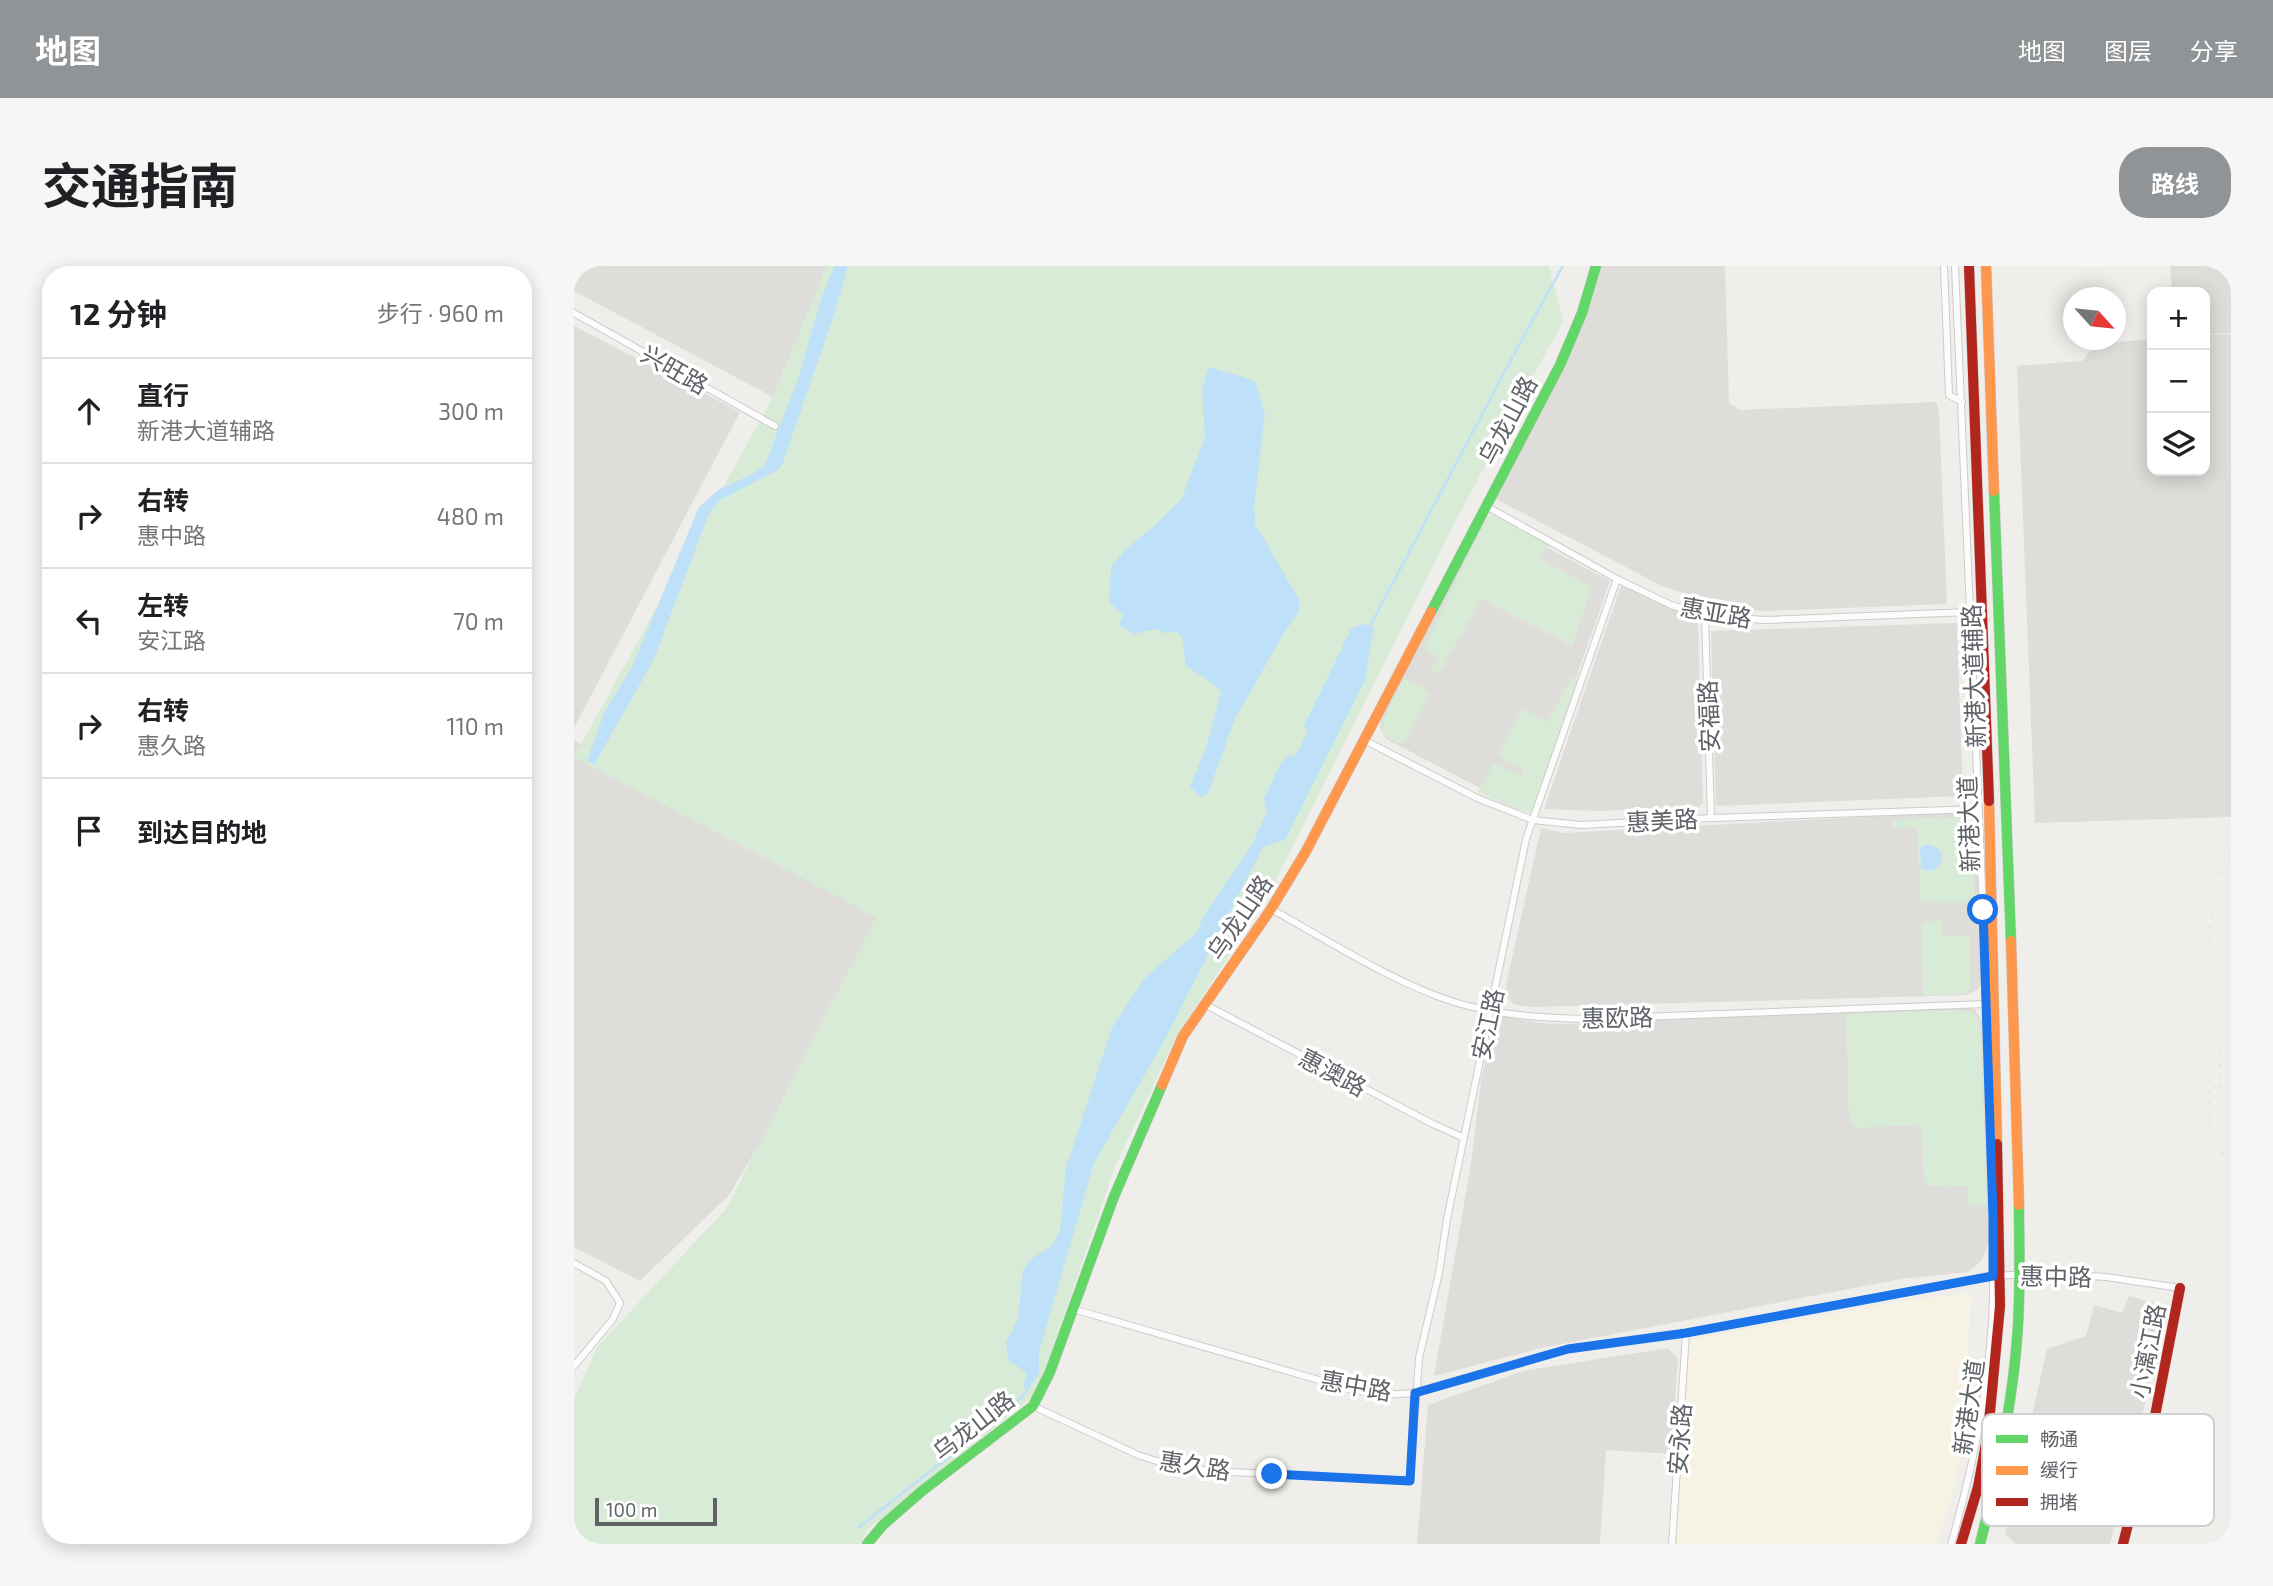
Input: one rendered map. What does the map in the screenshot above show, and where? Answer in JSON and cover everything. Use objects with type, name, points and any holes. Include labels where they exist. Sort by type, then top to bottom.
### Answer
[{"type":"main road","name":"乌龙山路","points":[[867,1544],[883,1525],[922,1491],[1033,1406],[1050,1371],[1113,1199],[1184,1036],[1271,909],[1305,853],[1560,365],[1582,313],[1595,266]]},
{"type":"main road","name":"新港大道","points":[[1969,266],[1993,907],[1996,1360],[1990,1414]]},
{"type":"main road","name":"新港大道","points":[[1986,266],[2019,1158],[2018,1324],[2007,1414]]},
{"type":"main road","name":"小漓江路","points":[[2155,1414],[2180,1288]]},
{"type":"main road","name":"新港大道","points":[[1961,1544],[1982,1465]]},
{"type":"main road","name":"新港大道","points":[[1980,1544],[1985,1526]]},
{"type":"main road","name":"小漓江路","points":[[2123,1544],[2128,1526]]},
{"type":"street","points":[[1944,266],[1949,395],[1962,402]]},
{"type":"street","name":"新港大道辅路","points":[[1951,1544],[1975,1450],[1983,1405],[1996,1275],[1955,266]]},
{"type":"street","name":"兴旺路","points":[[574,313],[775,426]]},
{"type":"street","name":"惠亚路","points":[[1486,506],[1617,579],[1671,605],[1705,615],[1764,620],[1970,612]]},
{"type":"street","name":"安江路","points":[[1410,1481],[1419,1359],[1439,1273],[1526,839],[1617,579]]},
{"type":"street","name":"安福路","points":[[1705,615],[1711,818]]},
{"type":"street","name":"惠美路","points":[[1364,740],[1478,798],[1533,820],[1581,825],[1979,809]]},
{"type":"street","name":"惠欧路","points":[[1271,909],[1424,991],[1490,1011],[1587,1019],[1986,1004]]},
{"type":"street","name":"惠澳路","points":[[1204,1004],[1464,1138]]},
{"type":"street","points":[[574,1264],[606,1281],[620,1303],[613,1320],[574,1366]]},
{"type":"street","name":"惠中路","points":[[1073,1309],[1350,1389],[1383,1395],[1415,1393],[1568,1349],[1686,1333],[1996,1275],[2046,1273],[2106,1277],[2180,1288]]},
{"type":"street","name":"安永路","points":[[1672,1544],[1686,1333]]},
{"type":"street","name":"惠久路","points":[[1033,1406],[1138,1455],[1163,1463],[1210,1471],[1410,1481]]},
{"type":"shaded area","points":[[574,266],[827,266],[773,397],[574,291]]},
{"type":"shaded area","points":[[1600,266],[1725,266],[1729,403],[1739,410],[1936,402],[1939,412],[1947,604],[1762,611],[1727,607],[1662,586],[1494,498],[1582,327]]},
{"type":"shaded area","points":[[2170,266],[2231,266],[2231,333],[2210,334],[2210,287],[2172,287]]},
{"type":"shaded area","points":[[574,326],[740,412],[574,728]]},
{"type":"shaded area","points":[[2231,334],[2231,817],[2035,823],[2017,366],[2082,361],[2091,350],[2126,350],[2126,341],[2147,339],[2147,476],[2210,476],[2210,335]]},
{"type":"shaded area","points":[[1496,520],[1610,581],[1530,810],[1505,801],[1386,739],[1380,728],[1381,718],[1484,522]]},
{"type":"shaded area","points":[[1622,583],[1692,614],[1698,622],[1703,803],[1699,807],[1599,811],[1544,809]]},
{"type":"shaded area","points":[[1957,623],[1963,796],[1716,806],[1711,631]]},
{"type":"shaded area","points":[[574,740],[886,909],[787,1099],[729,1195],[640,1281],[574,1247]]},
{"type":"shaded area","points":[[1935,813],[1970,815],[1975,820],[1982,979],[1979,989],[1966,995],[1531,1007],[1513,1004],[1504,994],[1541,828],[1564,833]]},
{"type":"shaded area","points":[[1962,1007],[1975,1010],[1982,1020],[1991,1238],[1981,1261],[1968,1272],[1901,1279],[1541,1348],[1434,1376],[1471,1164],[1481,1080],[1496,1015],[1540,1023],[1566,1024]]},
{"type":"shaded area","points":[[1971,1293],[1964,1443],[1951,1501],[1936,1544],[1675,1544],[1688,1346],[1697,1338],[1913,1299]]},
{"type":"shaded area","points":[[2129,1296],[2169,1307],[2142,1414],[2032,1414],[2047,1349],[2086,1336],[2094,1305],[2122,1313]]},
{"type":"shaded area","points":[[1668,1348],[1678,1358],[1671,1454],[1606,1450],[1600,1544],[1417,1544],[1428,1405],[1523,1371]]},
{"type":"shaded area","points":[[2007,1526],[2114,1526],[2110,1544],[2016,1544],[2005,1534]]},
{"type":"green space","points":[[827,266],[1549,266],[1563,321],[1455,522],[1264,903],[1178,1033],[1114,1169],[1046,1368],[1032,1397],[867,1530],[860,1544],[574,1544],[574,1400],[597,1347],[726,1209],[876,917],[574,757],[773,397]]},
{"type":"green space","points":[[1493,515],[1549,545],[1539,558],[1592,587],[1573,644],[1572,646],[1481,599],[1440,673],[1430,672],[1438,657],[1423,649],[1479,533],[1488,517]]},
{"type":"green space","points":[[1571,678],[1579,681],[1536,806],[1530,812],[1516,809],[1478,792],[1494,763],[1521,775],[1524,769],[1499,757],[1499,753],[1522,709],[1548,722]]},
{"type":"green space","points":[[1404,679],[1427,690],[1429,696],[1405,743],[1401,744],[1386,736],[1383,724]]},
{"type":"green space","points":[[1935,817],[1969,819],[1972,826],[1975,899],[1968,903],[1921,903],[1917,827],[1893,828],[1893,821]]},
{"type":"green space","points":[[1942,920],[1943,935],[1969,936],[1971,988],[1962,994],[1923,995],[1921,922]]},
{"type":"green space","points":[[1961,1010],[1974,1013],[1980,1021],[1987,1205],[1968,1205],[1967,1186],[1926,1185],[1921,1125],[1856,1128],[1849,1120],[1846,1014]]},
{"type":"water","points":[[834,266],[848,266],[833,318],[782,465],[776,471],[720,500],[709,514],[653,661],[594,765],[587,761],[605,711],[632,667],[699,507],[719,489],[751,475],[765,465],[798,379],[820,303]]},
{"type":"water","points":[[1209,367],[1256,383],[1265,414],[1254,506],[1255,524],[1300,601],[1298,613],[1235,719],[1208,793],[1200,797],[1190,786],[1206,748],[1221,692],[1186,665],[1182,636],[1175,632],[1164,633],[1155,629],[1134,634],[1119,625],[1123,615],[1109,602],[1111,567],[1125,550],[1182,498],[1205,437],[1202,389]]},
{"type":"water","points":[[1362,624],[1374,627],[1365,680],[1285,840],[1263,847],[1164,1041],[1094,1163],[1039,1352],[1039,1373],[1027,1391],[1023,1384],[1027,1373],[1008,1360],[1006,1343],[1018,1319],[1023,1270],[1031,1259],[1053,1245],[1060,1230],[1066,1168],[1112,1028],[1144,979],[1198,931],[1202,919],[1252,845],[1267,812],[1264,799],[1279,766],[1290,754],[1295,757],[1308,732],[1304,726],[1351,629]]},
{"type":"water","points":[[1927,844],[1938,848],[1942,854],[1940,865],[1932,871],[1921,869],[1920,848]]},
{"type":"waterway","points":[[1370,626],[1563,266]]},
{"type":"waterway","points":[[859,1527],[1010,1409],[1027,1391]]},
{"type":"railway","points":[[2210,1159],[2207,981],[2209,937],[2216,893],[2231,846]]},
{"type":"railway","points":[[2218,1009],[2223,1160]]},
{"type":"traffic: fast","points":[[1431,612],[1560,365],[1582,313],[1596,266]]},
{"type":"traffic: fast","points":[[1994,491],[2011,941]]},
{"type":"traffic: fast","points":[[867,1544],[883,1525],[922,1491],[1033,1406],[1050,1372],[1113,1199],[1162,1085]]},
{"type":"traffic: fast","points":[[2008,1414],[2019,1305],[2019,1205]]},
{"type":"traffic: fast","points":[[1980,1544],[1984,1526]]},
{"type":"traffic: slow","points":[[1986,266],[1994,491]]},
{"type":"traffic: slow","points":[[1162,1085],[1183,1036],[1271,909],[1305,853],[1431,612]]},
{"type":"traffic: slow","points":[[1989,801],[1997,1144]]},
{"type":"traffic: slow","points":[[2011,941],[2019,1205]]},
{"type":"traffic: jam","points":[[1969,266],[1989,801]]},
{"type":"traffic: jam","points":[[1990,1414],[2000,1306],[1997,1144]]},
{"type":"traffic: jam","points":[[2155,1414],[2180,1288]]},
{"type":"traffic: jam","points":[[1961,1544],[1982,1465]]},
{"type":"traffic: jam","points":[[2123,1544],[2128,1526]]},
{"type":"route","points":[[1272,1474],[1410,1481],[1415,1393],[1568,1349],[1686,1333],[1993,1276],[1983,910]]}]
